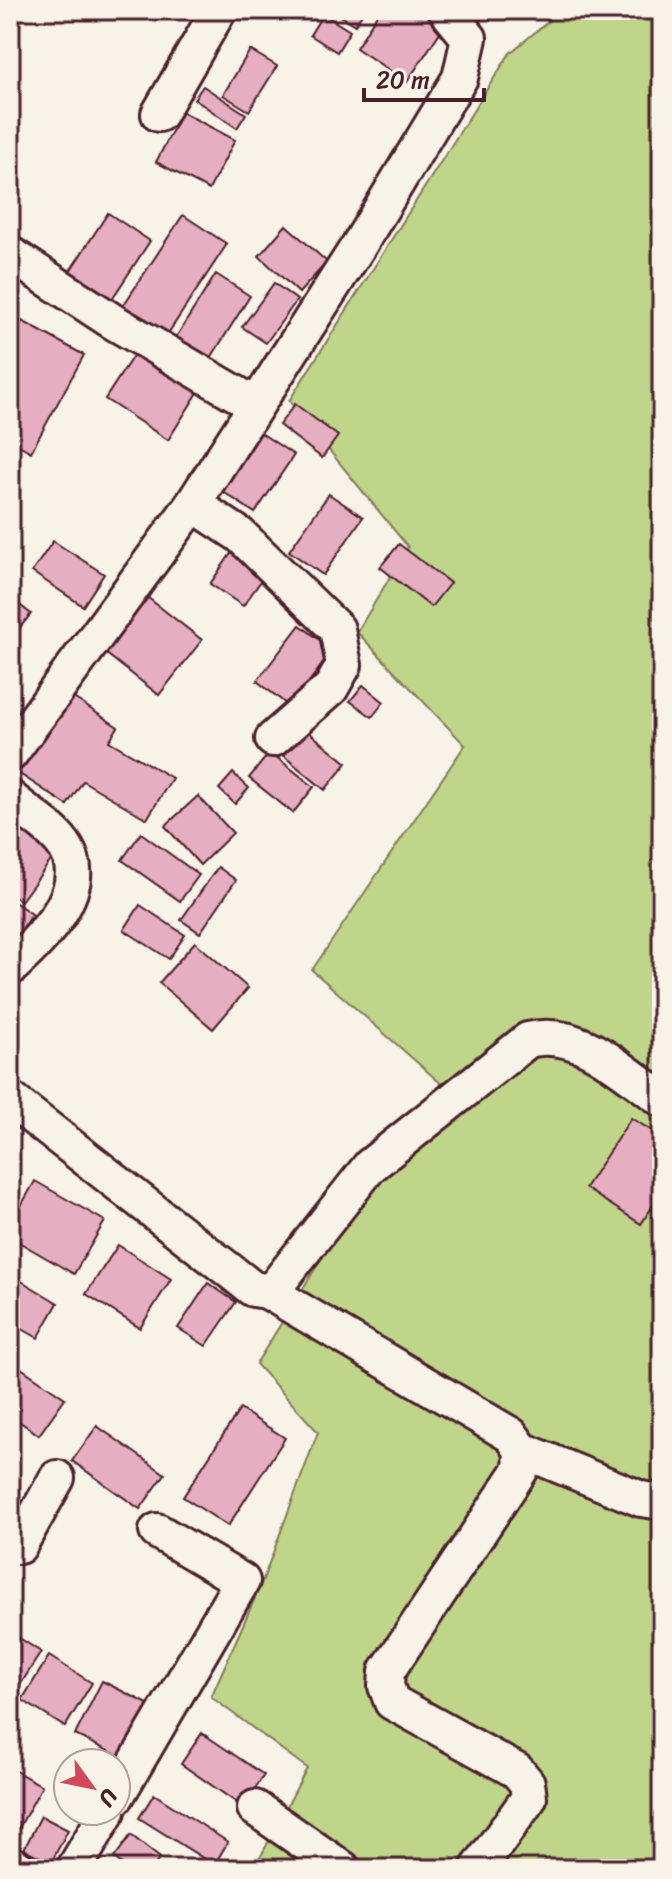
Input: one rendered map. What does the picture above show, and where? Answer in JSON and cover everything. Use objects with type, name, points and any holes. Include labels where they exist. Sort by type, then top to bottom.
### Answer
[{"type":"street","points":[[159,114],[219,10]]},
{"type":"street","points":[[10,754],[193,504],[254,404],[361,242],[460,78],[469,38],[446,10]]},
{"type":"street","points":[[10,254],[112,321],[254,404]]},
{"type":"street","points":[[193,504],[240,535],[337,629],[344,665],[331,688],[273,739]]},
{"type":"street","points":[[10,798],[65,846],[76,870],[71,895],[10,968]]},
{"type":"street","points":[[267,1291],[275,1287],[370,1166],[528,1040],[540,1037],[581,1043],[662,1099]]},
{"type":"street","points":[[10,1099],[253,1289],[267,1291],[511,1435],[522,1450],[641,1499],[662,1502]]},
{"type":"street","points":[[478,1869],[529,1798],[527,1783],[517,1771],[392,1702],[386,1686],[387,1671],[521,1469],[522,1450]]},
{"type":"street","points":[[10,1539],[19,1546],[57,1478]]},
{"type":"street","points":[[132,1770],[242,1581],[157,1531]]},
{"type":"street","points":[[255,1808],[343,1869]]},
{"type":"street","points":[[74,1869],[99,1827]]},
{"type":"street","points":[[10,1863],[19,1869]]},
{"type":"green space","points":[[562,10],[662,10],[662,1869],[250,1869],[262,1854],[307,1768],[211,1697],[262,1582],[318,1432],[256,1364],[374,1174],[453,1094],[312,970],[465,745],[357,632],[408,547],[289,401],[510,53]]},
{"type":"building","points":[[331,10],[364,10],[355,25]]},
{"type":"building","points":[[380,10],[439,10],[450,17],[407,82],[356,48]]},
{"type":"building","points":[[323,14],[350,31],[337,52],[310,35]]},
{"type":"building","points":[[250,50],[277,66],[249,111],[223,95]]},
{"type":"building","points":[[203,86],[246,114],[237,128],[194,99]]},
{"type":"building","points":[[182,112],[235,140],[209,190],[156,162]]},
{"type":"building","points":[[108,213],[150,241],[108,305],[66,277]]},
{"type":"building","points":[[183,215],[227,244],[165,338],[121,309]]},
{"type":"building","points":[[286,225],[327,262],[299,293],[259,256]]},
{"type":"building","points":[[216,274],[250,296],[207,364],[173,342]]},
{"type":"building","points":[[274,283],[297,300],[266,343],[242,327]]},
{"type":"building","points":[[22,321],[84,355],[31,452],[10,440],[10,343]]},
{"type":"building","points":[[142,342],[204,383],[168,440],[105,399]]},
{"type":"building","points":[[295,404],[338,436],[322,458],[279,425]]},
{"type":"building","points":[[252,427],[294,455],[255,513],[213,485]]},
{"type":"building","points":[[329,494],[363,517],[323,575],[289,551]]},
{"type":"building","points":[[53,541],[104,574],[83,606],[32,572]]},
{"type":"building","points":[[399,544],[450,583],[431,607],[380,567]]},
{"type":"building","points":[[234,549],[268,571],[243,606],[210,584]]},
{"type":"building","points":[[10,597],[31,614],[10,640]]},
{"type":"building","points":[[147,597],[202,640],[159,695],[104,652]]},
{"type":"building","points":[[300,625],[333,650],[290,707],[257,681]]},
{"type":"building","points":[[363,685],[384,702],[372,717],[350,701]]},
{"type":"building","points":[[63,691],[118,727],[109,741],[172,778],[147,819],[83,781],[67,805],[12,769]]},
{"type":"building","points":[[300,725],[347,763],[325,790],[279,752]]},
{"type":"building","points":[[270,752],[314,787],[293,813],[249,778]]},
{"type":"building","points":[[233,773],[249,788],[235,804],[219,789]]},
{"type":"building","points":[[198,796],[233,833],[200,865],[165,826]]},
{"type":"building","points":[[10,805],[63,844],[21,901],[10,894]]},
{"type":"building","points":[[141,833],[199,875],[180,901],[122,860]]},
{"type":"building","points":[[218,867],[236,880],[200,933],[181,920]]},
{"type":"building","points":[[10,899],[32,914],[10,946]]},
{"type":"building","points":[[140,905],[185,935],[169,959],[124,930]]},
{"type":"building","points":[[195,942],[248,988],[213,1029],[159,983]]},
{"type":"building","points":[[631,1118],[662,1137],[662,1192],[641,1224],[585,1188]]},
{"type":"building","points":[[35,1181],[105,1221],[74,1274],[10,1237],[10,1225]]},
{"type":"building","points":[[118,1245],[171,1279],[140,1328],[86,1294]]},
{"type":"building","points":[[10,1274],[58,1303],[38,1338],[10,1322]]},
{"type":"building","points":[[208,1283],[236,1302],[206,1346],[178,1328]]},
{"type":"building","points":[[21,1368],[65,1398],[39,1435],[10,1415],[10,1385]]},
{"type":"building","points":[[240,1409],[285,1438],[228,1526],[183,1497]]},
{"type":"building","points":[[97,1426],[165,1474],[140,1509],[72,1461]]},
{"type":"building","points":[[10,1632],[41,1652],[10,1701]]},
{"type":"building","points":[[49,1656],[92,1683],[65,1727],[22,1700]]},
{"type":"building","points":[[102,1681],[156,1708],[132,1755],[132,1747],[100,1747],[75,1735]]},
{"type":"building","points":[[202,1733],[264,1775],[243,1807],[181,1764]]},
{"type":"building","points":[[10,1768],[42,1786],[14,1837],[10,1835]]},
{"type":"building","points":[[154,1794],[228,1842],[214,1865],[139,1818]]},
{"type":"building","points":[[41,1816],[52,1822],[52,1827],[68,1830],[51,1863],[24,1849]]},
{"type":"building","points":[[131,1835],[160,1858],[152,1869],[129,1869],[114,1858]]}]
